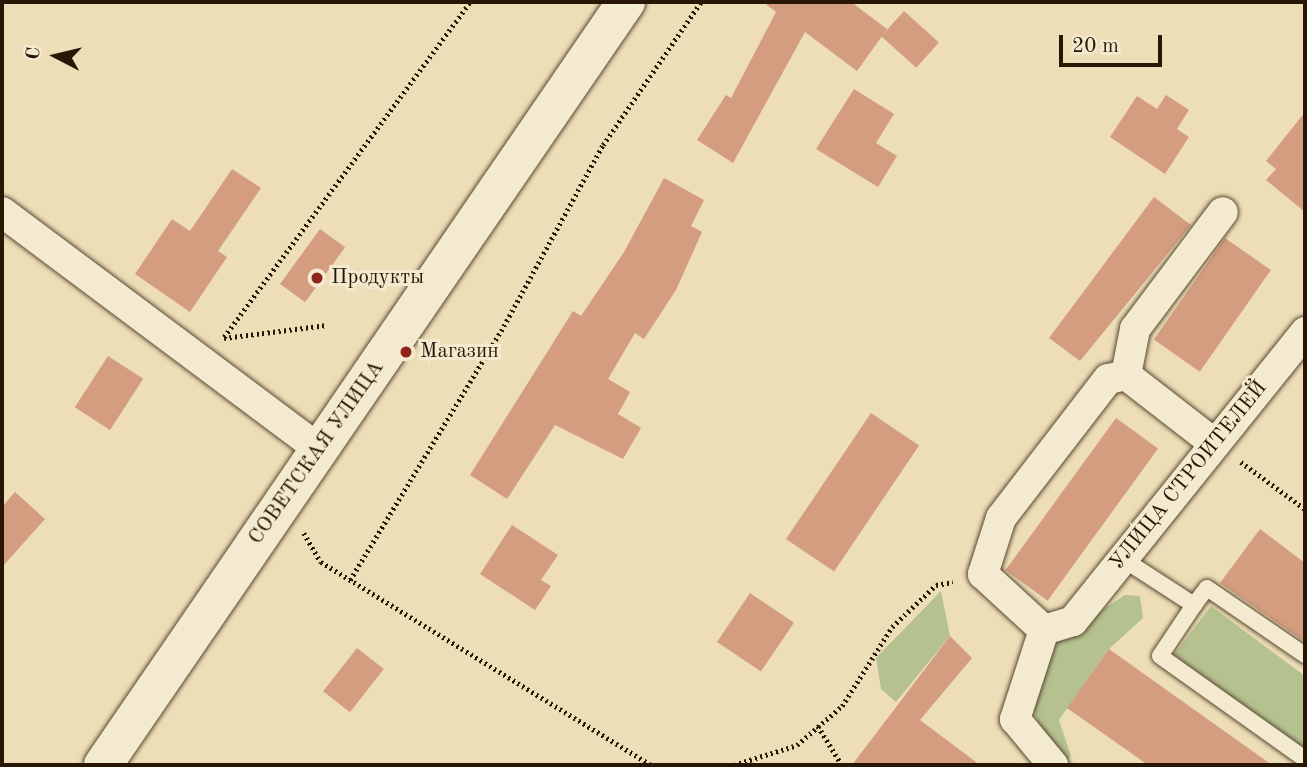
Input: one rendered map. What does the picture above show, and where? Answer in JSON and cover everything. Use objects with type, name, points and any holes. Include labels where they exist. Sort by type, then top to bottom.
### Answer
[{"type":"street","name":"СОВЕТСКАЯ УЛИЦА","points":[[103,765],[626,2]]},
{"type":"street","points":[[2,212],[320,450]]},
{"type":"street","points":[[1126,376],[1135,329],[1223,212]]},
{"type":"street","name":"УЛИЦА СТРОИТЕЛЕЙ","points":[[1044,630],[1073,621],[1305,332]]},
{"type":"street","points":[[1054,765],[1015,719],[1044,630],[983,575],[1000,518],[1108,379],[1126,376],[1215,443]]},
{"type":"lane","points":[[1123,559],[1194,605]]},
{"type":"lane","points":[[1305,655],[1207,588],[1160,656],[1305,759]]},
{"type":"path","points":[[223,338],[470,2]]},
{"type":"path","points":[[350,580],[501,331],[603,145],[701,2]]},
{"type":"path","points":[[178,344],[327,325]]},
{"type":"path","points":[[1215,443],[1305,509]]},
{"type":"path","points":[[284,499],[321,562],[651,765]]},
{"type":"path","points":[[734,765],[797,745],[842,706],[892,627],[936,586],[983,575]]},
{"type":"path","points":[[818,726],[842,765]]},
{"type":"green space","points":[[941,591],[950,636],[896,702],[881,689],[876,658]]},
{"type":"green space","points":[[1125,595],[1140,596],[1143,618],[1109,649],[1059,720],[1071,756],[1063,764],[1046,743],[1032,706],[1054,642]]},
{"type":"green space","points":[[1211,606],[1305,676],[1305,752],[1174,655]]},
{"type":"building","points":[[763,2],[851,2],[887,29],[857,71],[805,32],[733,163],[697,140],[726,95],[731,98],[776,12]]},
{"type":"building","points":[[904,11],[939,42],[916,68],[881,36]]},
{"type":"building","points":[[854,89],[894,114],[876,143],[897,156],[878,187],[816,149]]},
{"type":"building","points":[[1166,95],[1189,110],[1177,129],[1189,137],[1165,174],[1110,137],[1137,96],[1157,109]]},
{"type":"building","points":[[1305,112],[1305,212],[1266,180],[1276,169],[1266,161]]},
{"type":"building","points":[[232,169],[261,188],[218,251],[227,257],[190,312],[135,274],[172,219],[190,231]]},
{"type":"building","points":[[664,178],[704,200],[691,226],[702,232],[676,290],[644,339],[635,333],[608,379],[630,392],[618,414],[641,428],[623,459],[555,425],[507,499],[470,475],[573,311],[581,316],[624,252]]},
{"type":"building","points":[[1154,197],[1191,225],[1080,361],[1049,338]]},
{"type":"building","points":[[320,229],[345,247],[305,302],[280,284]]},
{"type":"building","points":[[1225,238],[1271,270],[1200,372],[1154,340]]},
{"type":"building","points":[[108,356],[143,379],[110,430],[75,407]]},
{"type":"building","points":[[871,413],[919,445],[834,571],[786,539]]},
{"type":"building","points":[[1116,418],[1158,449],[1048,601],[1005,570]]},
{"type":"building","points":[[15,492],[45,519],[2,567],[2,507]]},
{"type":"building","points":[[512,525],[558,555],[541,580],[551,586],[535,610],[480,574]]},
{"type":"building","points":[[1260,529],[1305,563],[1305,642],[1220,583]]},
{"type":"building","points":[[750,593],[794,623],[761,672],[717,642]]},
{"type":"building","points":[[950,636],[972,658],[920,720],[980,765],[852,765]]},
{"type":"building","points":[[357,648],[384,669],[350,712],[323,691]]},
{"type":"building","points":[[1109,649],[1272,765],[1148,765],[1067,708]]},
{"type":"place","name":"Продукты","points":[[317,278]]},
{"type":"place","name":"Магазин","points":[[406,352]]}]
